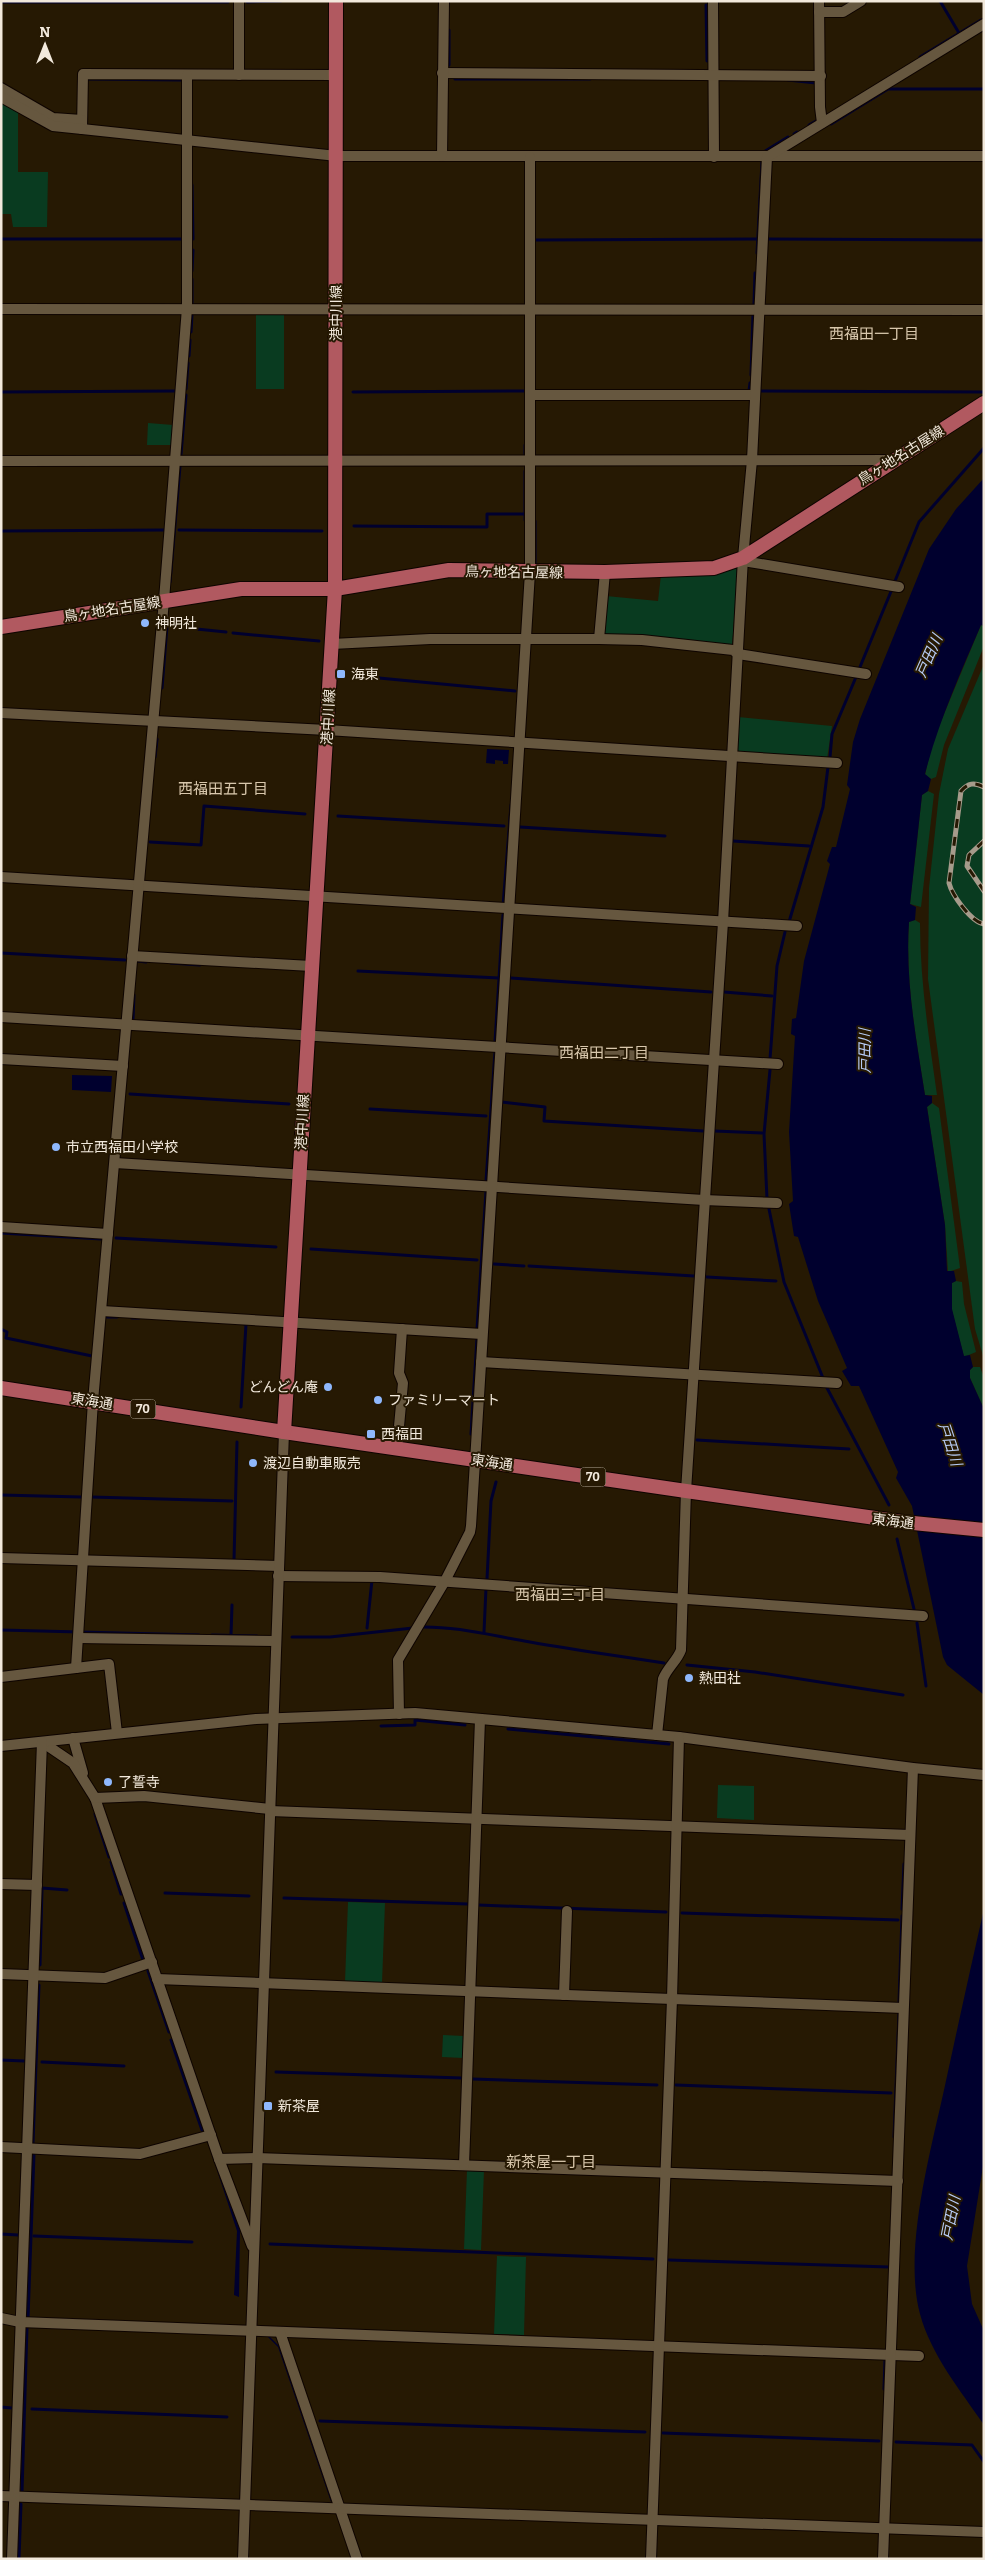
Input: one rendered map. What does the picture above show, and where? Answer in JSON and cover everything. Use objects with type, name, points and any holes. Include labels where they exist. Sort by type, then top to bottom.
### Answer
[{"type":"main road","name":"港中川線","points":[[284,1432],[334,589],[337,156],[336,1]]},
{"type":"main road","name":"鳥ヶ地名古屋線","points":[[1,627],[164,600],[262,587],[334,589],[449,570],[606,572],[714,568],[743,560],[893,460],[984,403]]},
{"type":"main road","name":"東海通","points":[[1,1388],[686,1491],[903,1522],[984,1530]]},
{"type":"street","points":[[239,1],[239,75]]},
{"type":"street","points":[[439,1],[444,2],[442,156]]},
{"type":"street","points":[[713,1],[714,156]]},
{"type":"street","points":[[822,122],[820,107],[819,6],[843,12],[861,1]]},
{"type":"street","points":[[767,157],[984,24]]},
{"type":"street","points":[[442,73],[714,73],[821,76]]},
{"type":"street","points":[[82,124],[83,74],[336,75]]},
{"type":"street","points":[[76,1668],[93,1401],[154,721],[187,308],[186,75]]},
{"type":"street","points":[[1,88],[53,122]]},
{"type":"street","points":[[1,97],[53,122],[82,124],[187,140],[337,156],[984,156]]},
{"type":"street","points":[[399,1714],[398,1660],[470,1532],[530,572],[530,157]]},
{"type":"street","points":[[657,1735],[663,1680],[666,1671],[678,1658],[681,1650],[686,1491],[723,922],[743,560],[752,460],[767,157]]},
{"type":"street","points":[[1,309],[530,308],[984,310]]},
{"type":"street","points":[[530,395],[754,395]]},
{"type":"street","points":[[1,461],[893,460]]},
{"type":"street","points":[[743,560],[900,587]]},
{"type":"street","points":[[599,639],[606,572]]},
{"type":"street","points":[[332,644],[430,639],[642,640],[733,650],[738,654],[866,674]]},
{"type":"street","points":[[1,713],[327,730],[519,744],[837,763]]},
{"type":"street","points":[[1,877],[508,910],[797,926]]},
{"type":"street","points":[[132,956],[311,966]]},
{"type":"street","points":[[1,1017],[714,1062],[778,1064]]},
{"type":"street","points":[[1,1059],[123,1066]]},
{"type":"street","points":[[115,1164],[777,1203]]},
{"type":"street","points":[[1,1227],[108,1234]]},
{"type":"street","points":[[102,1311],[482,1334]]},
{"type":"street","points":[[397,1448],[403,1383],[399,1373],[402,1329]]},
{"type":"street","points":[[481,1362],[837,1383]]},
{"type":"street","points":[[243,2559],[284,1432]]},
{"type":"street","points":[[1,1558],[82,1560],[444,1581],[923,1616]]},
{"type":"street","points":[[78,1634],[276,1641]]},
{"type":"street","points":[[1,1677],[109,1664],[117,1733]]},
{"type":"street","points":[[1,1746],[273,1719],[399,1714],[480,1719],[678,1737],[913,1768],[984,1775]]},
{"type":"street","points":[[464,2165],[480,1719]]},
{"type":"street","points":[[651,2559],[672,1999],[678,1737]]},
{"type":"street","points":[[73,1738],[83,1776]]},
{"type":"street","points":[[42,1742],[72,1763],[83,1776],[95,1798],[210,2135],[254,2250]]},
{"type":"street","points":[[12,2559],[42,1742]]},
{"type":"street","points":[[883,2559],[913,1768]]},
{"type":"street","points":[[95,1798],[144,1796],[270,1810],[910,1835]]},
{"type":"street","points":[[1,1884],[37,1885]]},
{"type":"street","points":[[564,1995],[566,1911]]},
{"type":"street","points":[[1,1974],[105,1978],[152,1962]]},
{"type":"street","points":[[157,1979],[903,2008]]},
{"type":"street","points":[[1,2147],[140,2154],[210,2135]]},
{"type":"street","points":[[219,2159],[257,2158],[898,2181]]},
{"type":"street","points":[[1,2318],[20,2322],[919,2356]]},
{"type":"street","points":[[280,2332],[357,2559]]},
{"type":"street","points":[[1,2496],[14,2498],[244,2504],[984,2532]]},
{"type":"green space","points":[[1,100],[18,110],[18,172],[48,172],[47,227],[13,227],[11,214],[1,214]]},
{"type":"green space","points":[[256,313],[284,313],[284,389],[256,389]]},
{"type":"green space","points":[[148,423],[173,425],[171,445],[147,445]]},
{"type":"green space","points":[[738,565],[732,647],[602,634],[606,596],[658,601],[661,575]]},
{"type":"green space","points":[[981,625],[984,626],[984,646],[944,745],[936,777],[931,779],[925,775],[932,743]]},
{"type":"green space","points":[[984,664],[984,1359],[975,1329],[928,979],[929,888],[939,794],[948,749]]},
{"type":"green space","points":[[738,717],[832,726],[827,759],[739,753],[737,751]]},
{"type":"green space","points":[[928,791],[934,794],[921,907],[910,904],[922,795]]},
{"type":"green space","points":[[915,920],[920,923],[923,988],[937,1095],[925,1095],[912,1009],[908,944],[909,922]]},
{"type":"green space","points":[[932,1103],[939,1108],[960,1268],[948,1272],[945,1225],[927,1107]]},
{"type":"green space","points":[[956,1281],[962,1282],[964,1304],[976,1352],[964,1357],[952,1311],[952,1283]]},
{"type":"green space","points":[[973,1367],[980,1367],[984,1378],[984,1409],[970,1378],[970,1370]]},
{"type":"green space","points":[[718,1785],[754,1786],[754,1820],[717,1818]]},
{"type":"green space","points":[[348,1902],[385,1903],[382,1983],[345,1982]]},
{"type":"green space","points":[[443,2035],[464,2036],[463,2058],[442,2057]]},
{"type":"green space","points":[[467,2170],[484,2170],[481,2250],[464,2249]]},
{"type":"green space","points":[[497,2256],[526,2257],[524,2335],[494,2334]]},
{"type":"water","name":"戸田川","points":[[984,478],[984,626],[981,625],[950,699],[936,736],[925,774],[931,779],[928,791],[922,795],[910,904],[916,907],[915,920],[909,922],[908,944],[912,1009],[918,1052],[925,1095],[932,1096],[932,1103],[927,1107],[945,1225],[947,1271],[954,1271],[956,1281],[952,1283],[952,1309],[964,1356],[970,1355],[973,1367],[970,1370],[970,1378],[984,1409],[984,1695],[947,1665],[943,1657],[912,1506],[896,1478],[898,1472],[859,1386],[851,1386],[842,1371],[847,1368],[818,1301],[798,1237],[794,1236],[789,1204],[793,1201],[789,1132],[795,1036],[791,1034],[792,1019],[796,1018],[804,961],[830,864],[827,861],[832,847],[836,847],[850,789],[847,785],[853,742],[860,719],[929,549],[956,509]]},
{"type":"water","points":[[487,749],[509,750],[508,764],[495,760],[495,764],[486,763]]},
{"type":"water","points":[[72,1075],[112,1076],[111,1092],[72,1090]]},
{"type":"water","name":"戸田川","points":[[984,1909],[984,2160],[967,2266],[972,2304],[984,2331],[984,2425],[947,2372],[931,2344],[920,2314],[916,2289],[915,2261],[920,2202]]},
{"type":"water","points":[[207,2140],[209,2140],[240,2230],[239,2297],[234,2295],[237,2231]]},
{"type":"water","points":[[267,2336],[279,2346],[333,2499],[331,2502],[278,2347]]},
{"type":"waterway","points":[[247,2],[281,1]]},
{"type":"waterway","points":[[940,1],[959,33]]},
{"type":"waterway","points":[[1,2],[228,2]]},
{"type":"waterway","points":[[706,5],[707,61]]},
{"type":"waterway","points":[[920,57],[981,20]]},
{"type":"waterway","points":[[449,30],[449,65]]},
{"type":"waterway","points":[[88,79],[182,80]]},
{"type":"waterway","points":[[455,79],[590,79]]},
{"type":"waterway","points":[[788,80],[816,83],[816,86]]},
{"type":"waterway","points":[[831,124],[888,89],[984,89]]},
{"type":"waterway","points":[[809,125],[816,121]]},
{"type":"waterway","points":[[762,153],[788,137]]},
{"type":"waterway","points":[[757,253],[762,162]]},
{"type":"waterway","points":[[192,185],[193,239]]},
{"type":"waterway","points":[[1,239],[182,239]]},
{"type":"waterway","points":[[536,240],[757,239]]},
{"type":"waterway","points":[[767,239],[984,240]]},
{"type":"waterway","points":[[192,271],[193,250]]},
{"type":"waterway","points":[[754,304],[755,273]]},
{"type":"waterway","points":[[192,279],[192,304]]},
{"type":"waterway","points":[[191,332],[192,314]]},
{"type":"waterway","points":[[751,375],[753,314]]},
{"type":"waterway","points":[[189,356],[190,340]]},
{"type":"waterway","points":[[186,389],[188,363]]},
{"type":"waterway","points":[[749,391],[750,383]]},
{"type":"waterway","points":[[1,392],[175,391]]},
{"type":"waterway","points":[[353,392],[525,391]]},
{"type":"waterway","points":[[760,391],[984,392]]},
{"type":"waterway","points":[[181,454],[186,395]]},
{"type":"waterway","points":[[525,445],[525,454]]},
{"type":"waterway","points":[[895,581],[919,522],[984,448]]},
{"type":"waterway","points":[[170,582],[180,466]]},
{"type":"waterway","points":[[525,471],[525,520]]},
{"type":"waterway","points":[[354,526],[487,527],[487,514],[525,514]]},
{"type":"waterway","points":[[535,521],[535,568]]},
{"type":"waterway","points":[[1,531],[164,530]]},
{"type":"waterway","points":[[179,530],[322,531]]},
{"type":"waterway","points":[[860,667],[892,589]]},
{"type":"waterway","points":[[162,688],[167,626],[226,632]]},
{"type":"waterway","points":[[233,633],[319,641]]},
{"type":"waterway","points":[[830,757],[832,734],[856,677]]},
{"type":"waterway","points":[[379,678],[515,691]]},
{"type":"waterway","points":[[155,757],[157,739]]},
{"type":"waterway","points":[[789,922],[823,807],[828,767]]},
{"type":"waterway","points":[[503,906],[511,805]]},
{"type":"waterway","points":[[150,842],[201,845],[204,806],[305,814]]},
{"type":"waterway","points":[[338,816],[504,826]]},
{"type":"waterway","points":[[520,827],[665,836]]},
{"type":"waterway","points":[[733,841],[809,846]]},
{"type":"waterway","points":[[495,1042],[503,915]]},
{"type":"waterway","points":[[770,1059],[777,966],[785,932]]},
{"type":"waterway","points":[[1,953],[125,960]]},
{"type":"waterway","points":[[138,961],[146,962]]},
{"type":"waterway","points":[[171,963],[200,965]]},
{"type":"waterway","points":[[358,971],[499,978]]},
{"type":"waterway","points":[[511,978],[711,992]]},
{"type":"waterway","points":[[724,992],[772,996]]},
{"type":"waterway","points":[[133,1019],[134,995]]},
{"type":"waterway","points":[[486,1181],[495,1052]]},
{"type":"waterway","points":[[767,1199],[764,1134],[770,1070]]},
{"type":"waterway","points":[[130,1094],[289,1104]]},
{"type":"waterway","points":[[502,1102],[545,1107],[544,1121],[703,1131]]},
{"type":"waterway","points":[[370,1109],[486,1116]]},
{"type":"waterway","points":[[715,1131],[762,1133]]},
{"type":"waterway","points":[[477,1329],[486,1191]]},
{"type":"waterway","points":[[769,1209],[784,1282],[823,1378]]},
{"type":"waterway","points":[[1,1233],[101,1239]]},
{"type":"waterway","points":[[116,1238],[276,1247]]},
{"type":"waterway","points":[[311,1249],[477,1260]]},
{"type":"waterway","points":[[494,1264],[524,1266]]},
{"type":"waterway","points":[[529,1266],[694,1276]]},
{"type":"waterway","points":[[707,1277],[776,1281]]},
{"type":"waterway","points":[[107,1317],[117,1317]]},
{"type":"waterway","points":[[132,1318],[139,1318]]},
{"type":"waterway","points":[[241,1407],[246,1324],[244,1324]]},
{"type":"waterway","points":[[1,1329],[7,1332],[6,1338],[92,1356]]},
{"type":"waterway","points":[[471,1434],[477,1338]]},
{"type":"waterway","points":[[827,1388],[889,1505]]},
{"type":"waterway","points":[[697,1440],[849,1449]]},
{"type":"waterway","points":[[234,1560],[237,1442]]},
{"type":"waterway","points":[[487,1579],[491,1501],[496,1482]]},
{"type":"waterway","points":[[1,1495],[81,1497]]},
{"type":"waterway","points":[[92,1497],[232,1501]]},
{"type":"waterway","points":[[897,1539],[914,1609]]},
{"type":"waterway","points":[[367,1628],[372,1580]]},
{"type":"waterway","points":[[484,1632],[486,1588]]},
{"type":"waterway","points":[[231,1635],[232,1605]]},
{"type":"waterway","points":[[917,1623],[926,1686]]},
{"type":"waterway","points":[[419,1627],[461,1630],[664,1663]]},
{"type":"waterway","points":[[292,1637],[330,1637],[413,1628]]},
{"type":"waterway","points":[[1,1630],[199,1635]]},
{"type":"waterway","points":[[212,1635],[257,1636]]},
{"type":"waterway","points":[[687,1665],[755,1672],[903,1695]]},
{"type":"waterway","points":[[381,1726],[415,1725],[415,1720],[465,1725]]},
{"type":"waterway","points":[[508,1729],[669,1744]]},
{"type":"waterway","points":[[95,1814],[109,1857]]},
{"type":"waterway","points":[[111,1862],[121,1894]]},
{"type":"waterway","points":[[902,1909],[904,1864]]},
{"type":"waterway","points":[[40,1965],[42,1888],[67,1890]]},
{"type":"waterway","points":[[165,1893],[249,1896]]},
{"type":"waterway","points":[[284,1898],[468,1904]]},
{"type":"waterway","points":[[124,1903],[143,1960]]},
{"type":"waterway","points":[[478,1905],[666,1912]]},
{"type":"waterway","points":[[682,1913],[898,1920]]},
{"type":"waterway","points":[[899,2003],[902,1916]]},
{"type":"waterway","points":[[148,1971],[169,2032]]},
{"type":"waterway","points":[[33,2143],[39,1985]]},
{"type":"waterway","points":[[894,2137],[899,2013]]},
{"type":"waterway","points":[[171,2040],[202,2130]]},
{"type":"waterway","points":[[1,2060],[24,2061]]},
{"type":"waterway","points":[[42,2062],[124,2066]]},
{"type":"waterway","points":[[276,2072],[462,2078]]},
{"type":"waterway","points":[[473,2079],[657,2085]]},
{"type":"waterway","points":[[676,2085],[891,2093]]},
{"type":"waterway","points":[[28,2318],[34,2154]]},
{"type":"waterway","points":[[1,2234],[18,2235]]},
{"type":"waterway","points":[[34,2236],[192,2242]]},
{"type":"waterway","points":[[270,2244],[653,2259]]},
{"type":"waterway","points":[[669,2260],[889,2267]]},
{"type":"waterway","points":[[22,2492],[27,2327]]},
{"type":"waterway","points":[[884,2389],[885,2360]]},
{"type":"waterway","points":[[1,2407],[12,2408]]},
{"type":"waterway","points":[[32,2409],[227,2417]]},
{"type":"waterway","points":[[320,2421],[645,2432]]},
{"type":"waterway","points":[[663,2433],[879,2441]]},
{"type":"waterway","points":[[896,2442],[972,2445],[984,2462]]},
{"type":"waterway","points":[[19,2559],[21,2504]]},
{"type":"railway","points":[[984,787],[971,784],[961,791],[949,883],[954,894],[968,913],[984,924]]},
{"type":"railway","points":[[984,841],[969,855],[967,866],[984,891]]},
{"type":"place","name":"神明社","points":[[145,623]]},
{"type":"place","name":"海東","points":[[341,674]]},
{"type":"place","name":"市立西福田小学校","points":[[56,1147]]},
{"type":"place","name":"どんどん庵","points":[[328,1387]]},
{"type":"place","name":"ファミリーマート","points":[[378,1400]]},
{"type":"place","name":"西福田","points":[[371,1434]]},
{"type":"place","name":"渡辺自動車販売","points":[[253,1463]]},
{"type":"place","name":"熱田社","points":[[689,1678]]},
{"type":"place","name":"了誓寺","points":[[108,1782]]},
{"type":"place","name":"新茶屋","points":[[268,2106]]},
{"type":"district","name":"西福田一丁目","points":[[874,334]]},
{"type":"district","name":"西福田五丁目","points":[[223,789]]},
{"type":"district","name":"西福田二丁目","points":[[604,1053]]},
{"type":"district","name":"西福田三丁目","points":[[560,1595]]},
{"type":"district","name":"新茶屋一丁目","points":[[551,2162]]}]
